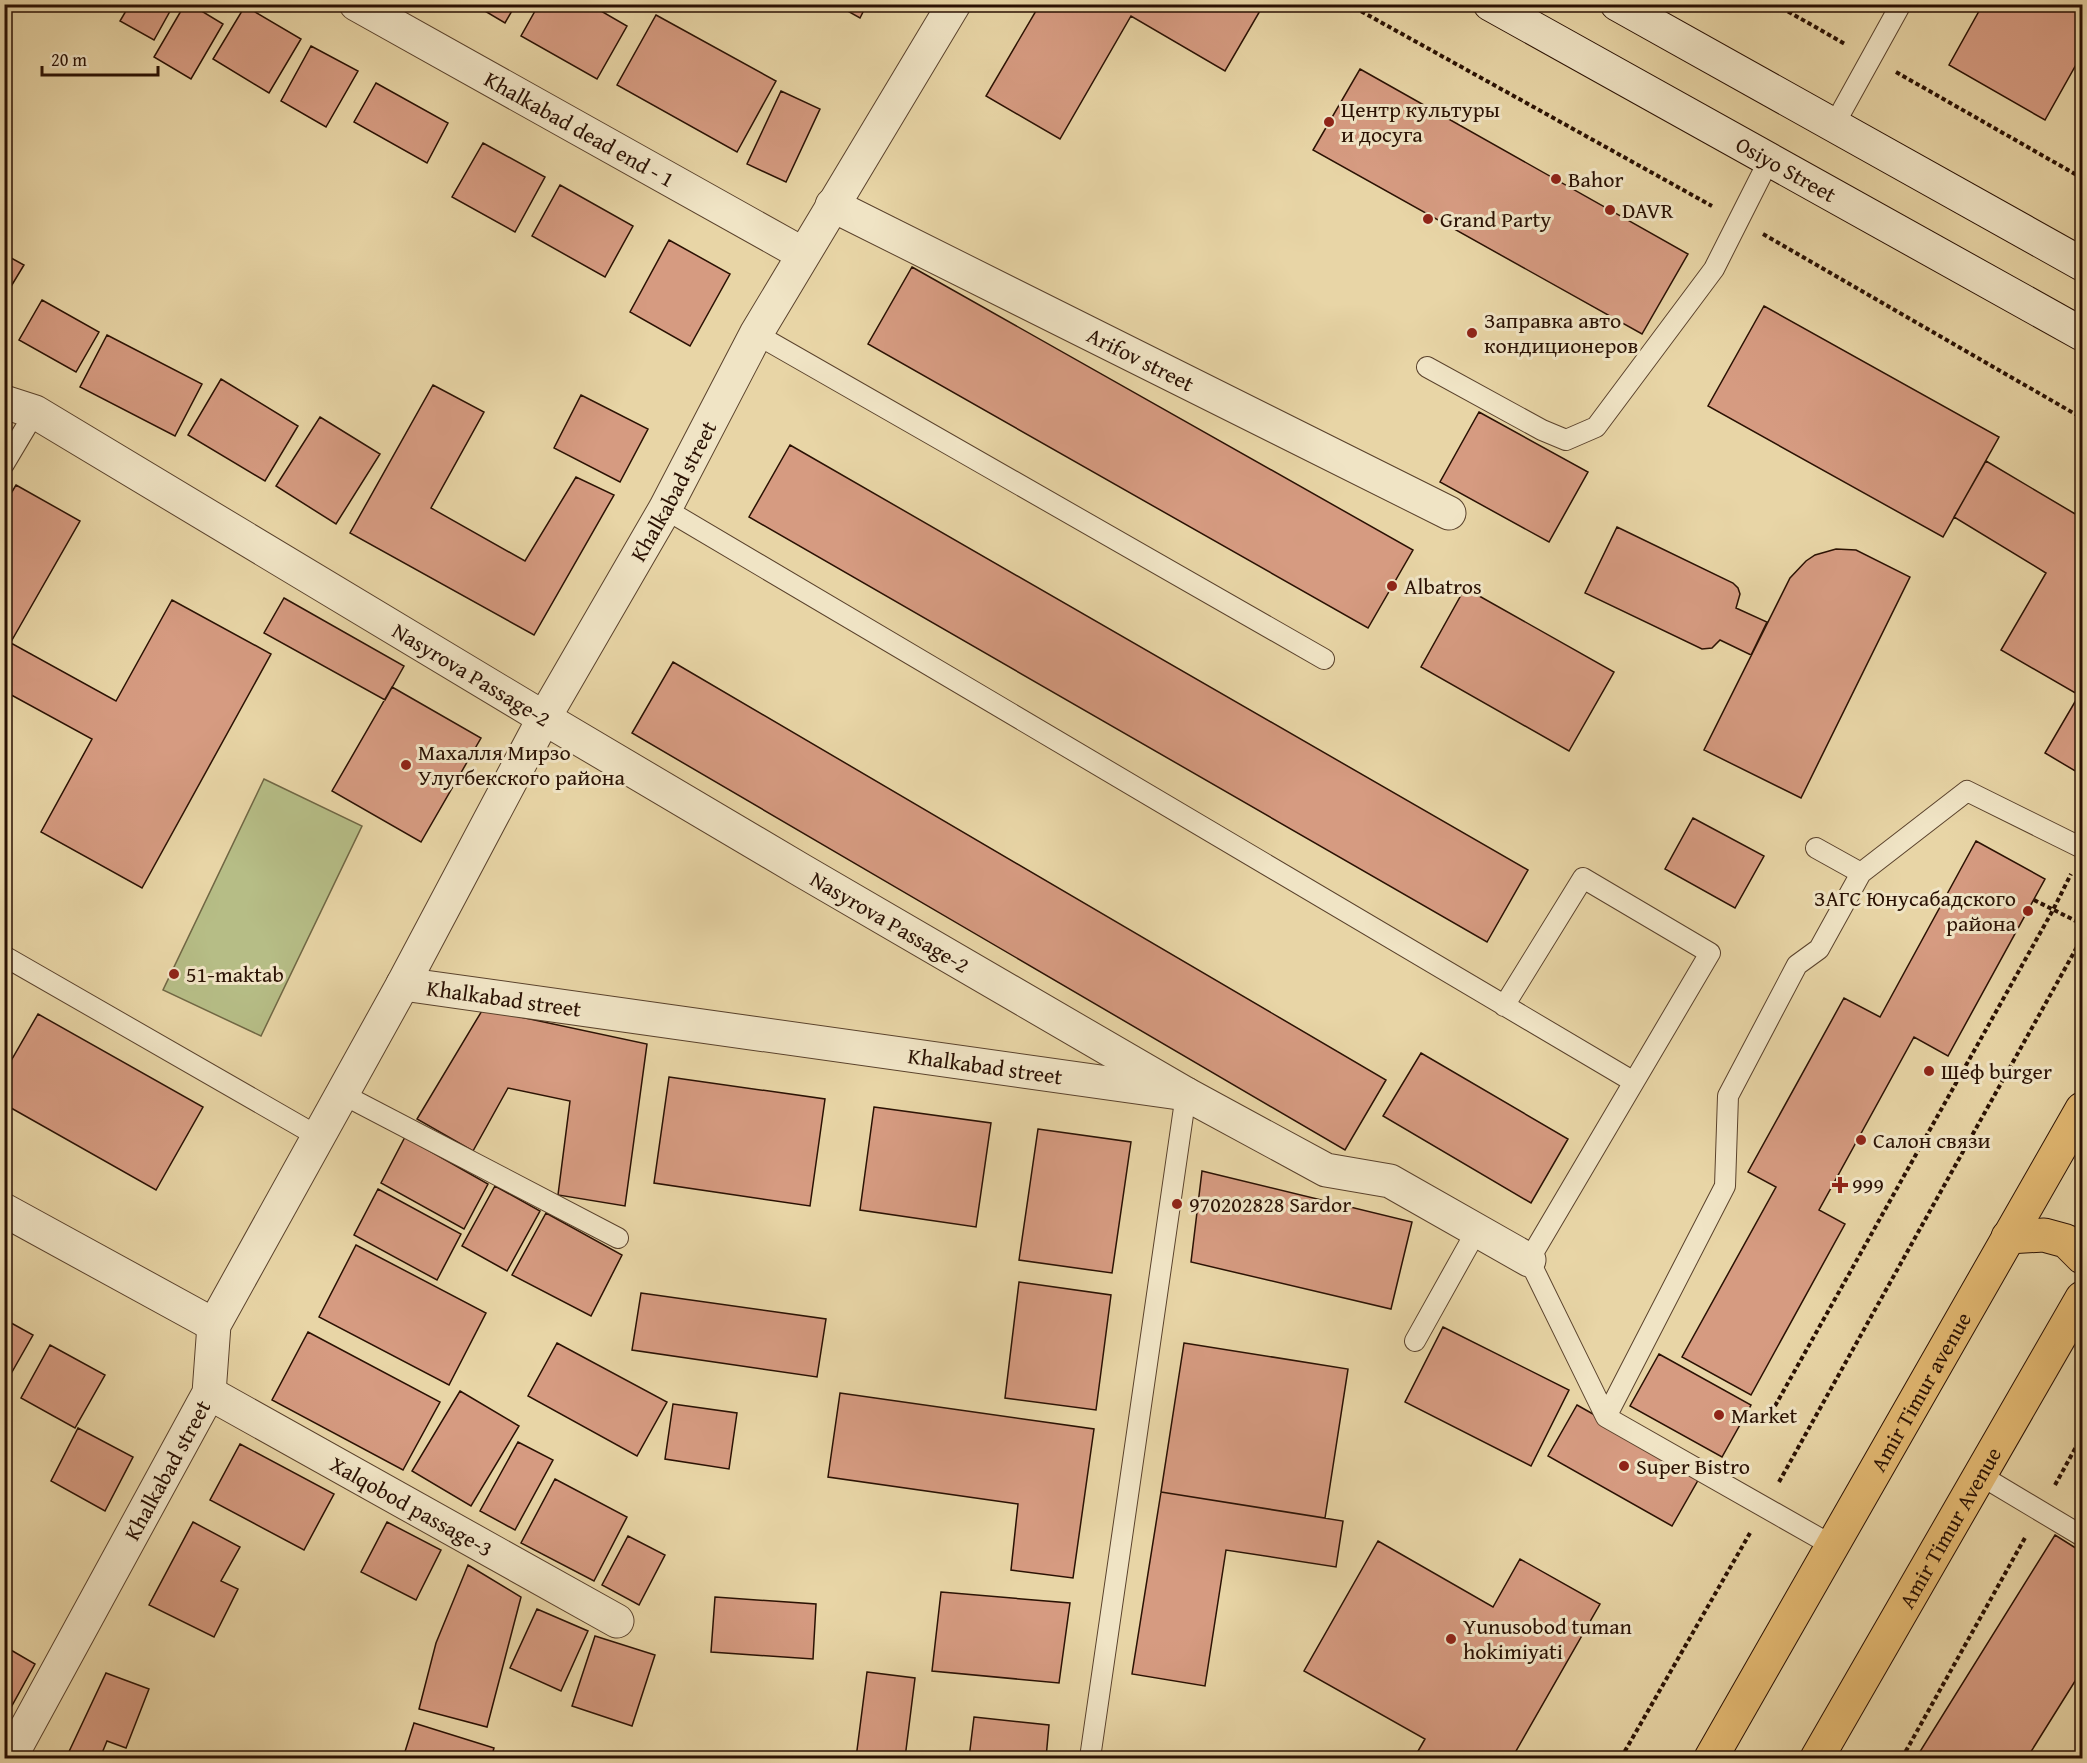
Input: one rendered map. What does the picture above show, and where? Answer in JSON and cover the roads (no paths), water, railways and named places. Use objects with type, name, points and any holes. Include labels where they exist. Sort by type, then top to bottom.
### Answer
[{"type":"main road","points":[[2008,1238],[2082,1109]]},
{"type":"main road","points":[[2008,1238],[2044,1236],[2066,1241],[2082,1257]]},
{"type":"main road","name":"Amir Timur avenue","points":[[1833,1546],[2008,1238]]},
{"type":"main road","name":"Amir Timur Avenue","points":[[1817,1758],[2082,1298]]},
{"type":"main road","points":[[1711,1758],[1833,1546]]},
{"type":"street","name":"Khalkabad dead end - 1","points":[[356,4],[803,254]]},
{"type":"street","name":"Khalkabad street","points":[[10,1758],[209,1393],[214,1325],[403,984],[544,718],[665,509],[756,334],[954,4]]},
{"type":"street","name":"Osiyo Street","points":[[1490,4],[2082,334]]},
{"type":"street","points":[[1617,4],[2082,264]]},
{"type":"street","name":"Arifov street","points":[[832,205],[1449,513]]},
{"type":"street","name":"Nasyrova Passage-2","points":[[4,394],[20,407],[544,718],[1186,1094]]},
{"type":"street","name":"Khalkabad street","points":[[403,984],[1186,1094],[1326,1170],[1390,1181],[1529,1260]]},
{"type":"street","points":[[4,1210],[214,1325]]},
{"type":"street","name":"Xalqobod passage-3","points":[[209,1393],[617,1621]]},
{"type":"lane","points":[[1834,125],[1901,4]]},
{"type":"lane","points":[[1427,367],[1542,430],[1566,440],[1596,427],[1714,269],[1769,160]]},
{"type":"lane","points":[[756,334],[1324,659]]},
{"type":"lane","points":[[4,464],[20,407]]},
{"type":"lane","points":[[665,509],[1634,1082]]},
{"type":"lane","points":[[1606,1417],[1725,1186],[1728,1096],[1797,965],[1820,949],[1861,873],[1967,791],[2082,848]]},
{"type":"lane","points":[[1816,849],[1861,873]]},
{"type":"lane","points":[[1504,1006],[1583,878],[1710,953],[1529,1260],[1606,1417],[1833,1546]]},
{"type":"lane","points":[[4,956],[319,1137]]},
{"type":"lane","points":[[342,1094],[618,1238]]},
{"type":"lane","points":[[1090,1758],[1186,1094]]},
{"type":"lane","points":[[1415,1341],[1477,1230]]},
{"type":"lane","points":[[1980,1475],[2082,1536]]},
{"type":"place","name":"Центр культуры и досуга","points":[[1329,122]]},
{"type":"place","name":"Bahor","points":[[1556,179]]},
{"type":"place","name":"DAVR","points":[[1610,210]]},
{"type":"place","name":"Grand Party","points":[[1428,219]]},
{"type":"place","name":"Заправка авто кондиционеров","points":[[1472,333]]},
{"type":"place","name":"Albatros","points":[[1392,586]]},
{"type":"place","name":"Махалля Мирзо Улугбекского района","points":[[406,765]]},
{"type":"place","name":"ЗАГС Юнусабадского района","points":[[2028,911]]},
{"type":"place","name":"51-maktab","points":[[174,974]]},
{"type":"place","name":"Шеф burger","points":[[1929,1071]]},
{"type":"place","name":"Салон связи","points":[[1861,1140]]},
{"type":"place","name":"999","points":[[1840,1185]]},
{"type":"place","name":"970202828 Sardor","points":[[1177,1204]]},
{"type":"place","name":"Market","points":[[1719,1415]]},
{"type":"place","name":"Super Bistro","points":[[1624,1466]]},
{"type":"place","name":"Yunusobod tuman hokimiyati","points":[[1451,1639]]}]
